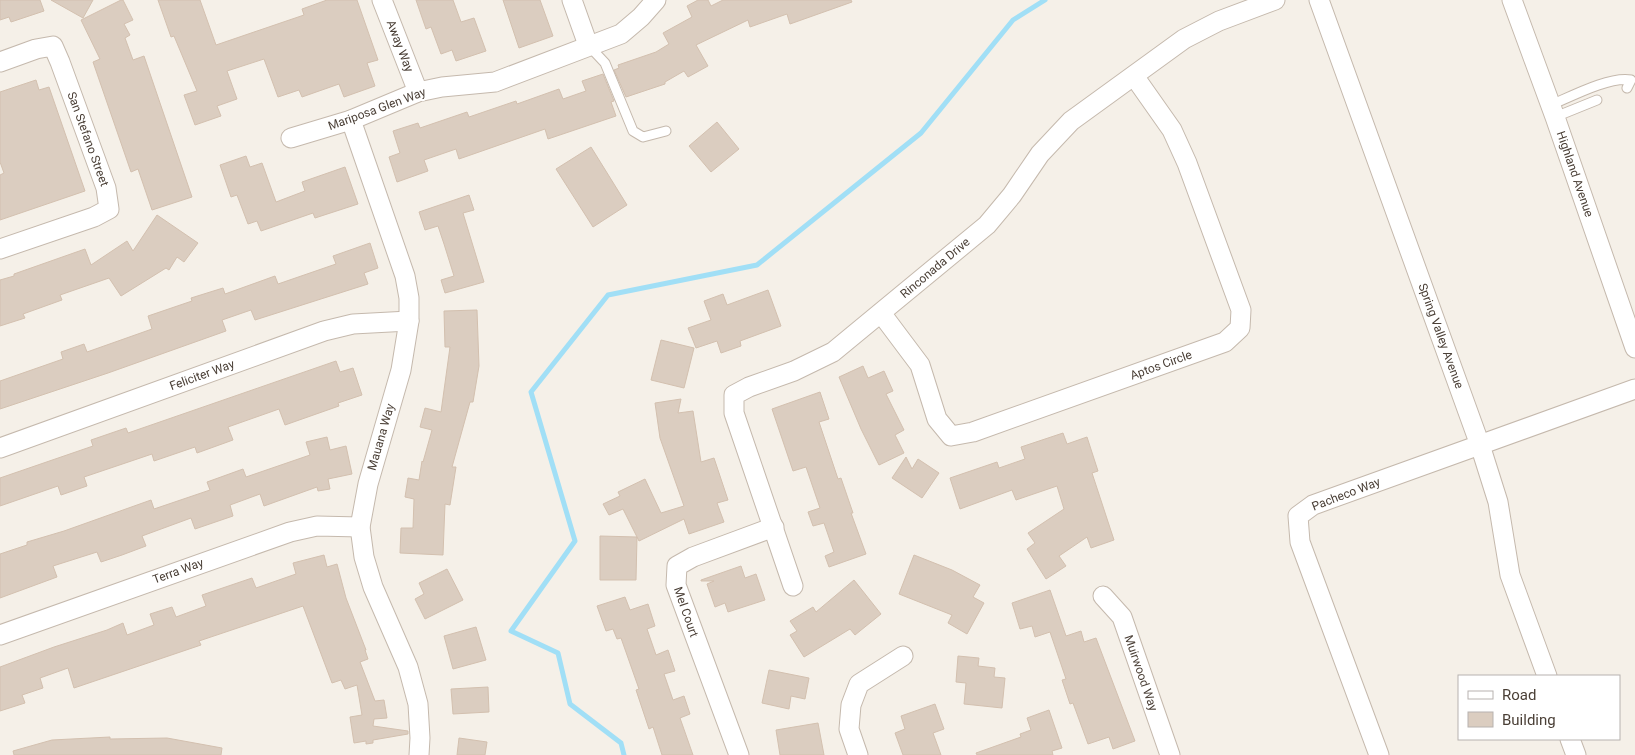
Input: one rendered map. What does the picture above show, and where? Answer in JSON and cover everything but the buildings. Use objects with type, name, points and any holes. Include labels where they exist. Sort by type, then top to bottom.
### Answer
[{"type":"street","name":"Away Way","points":[[382,0],[418,92]]},
{"type":"street","points":[[572,0],[588,46]]},
{"type":"street","name":"Mariposa Glen Way","points":[[291,138],[351,120],[418,92],[442,87],[495,82],[621,34],[642,17],[656,0]]},
{"type":"street","name":"Rinconada Drive","points":[[793,586],[734,413],[734,395],[749,387],[794,371],[833,352],[987,225],[1012,195],[1040,154],[1071,121],[1184,39],[1219,21],[1275,0]]},
{"type":"street","name":"Spring Valley Avenue","points":[[1319,0],[1480,445],[1498,502],[1510,575],[1547,675]]},
{"type":"street","name":"Highland Avenue","points":[[1512,0],[1630,317],[1635,348]]},
{"type":"street","name":"San Stefano Street","points":[[0,62],[36,49],[53,46],[106,188],[109,209],[94,217],[0,249]]},
{"type":"street","name":"Aptos Circle","points":[[881,313],[920,365],[937,419],[951,436],[973,432],[1225,342],[1240,328],[1241,310],[1187,163],[1172,130],[1134,76]]},
{"type":"street","name":"Mauana Way","points":[[351,120],[406,276],[409,298],[409,321],[401,370],[368,484],[360,527],[364,557],[373,587],[408,667],[418,704],[419,755]]},
{"type":"street","name":"Feliciter Way","points":[[0,448],[324,331],[353,324],[409,321]]},
{"type":"street","name":"Pacheco Way","points":[[1379,755],[1300,542],[1298,516],[1313,505],[1635,389]]},
{"type":"street","name":"Terra Way","points":[[0,635],[290,532],[317,526],[360,527]]},
{"type":"street","name":"Mel Court","points":[[739,755],[676,585],[677,566],[693,557],[774,527]]},
{"type":"street","name":"Muirwood Way","points":[[1103,596],[1122,617],[1170,755]]},
{"type":"street","points":[[858,755],[849,729],[851,705],[859,684],[903,656]]},
{"type":"street","points":[[1570,740],[1576,755]]},
{"type":"lane","points":[[588,46],[605,63],[633,131],[643,138],[666,131]]},
{"type":"lane","points":[[1553,111],[1609,82],[1623,78],[1629,84]]},
{"type":"lane","points":[[1553,111],[1597,100]]},
{"type":"waterway","points":[[624,755],[621,743],[570,704],[558,653],[511,631],[575,541],[531,392],[608,295],[757,265],[921,133],[1013,20],[1045,0]]}]
